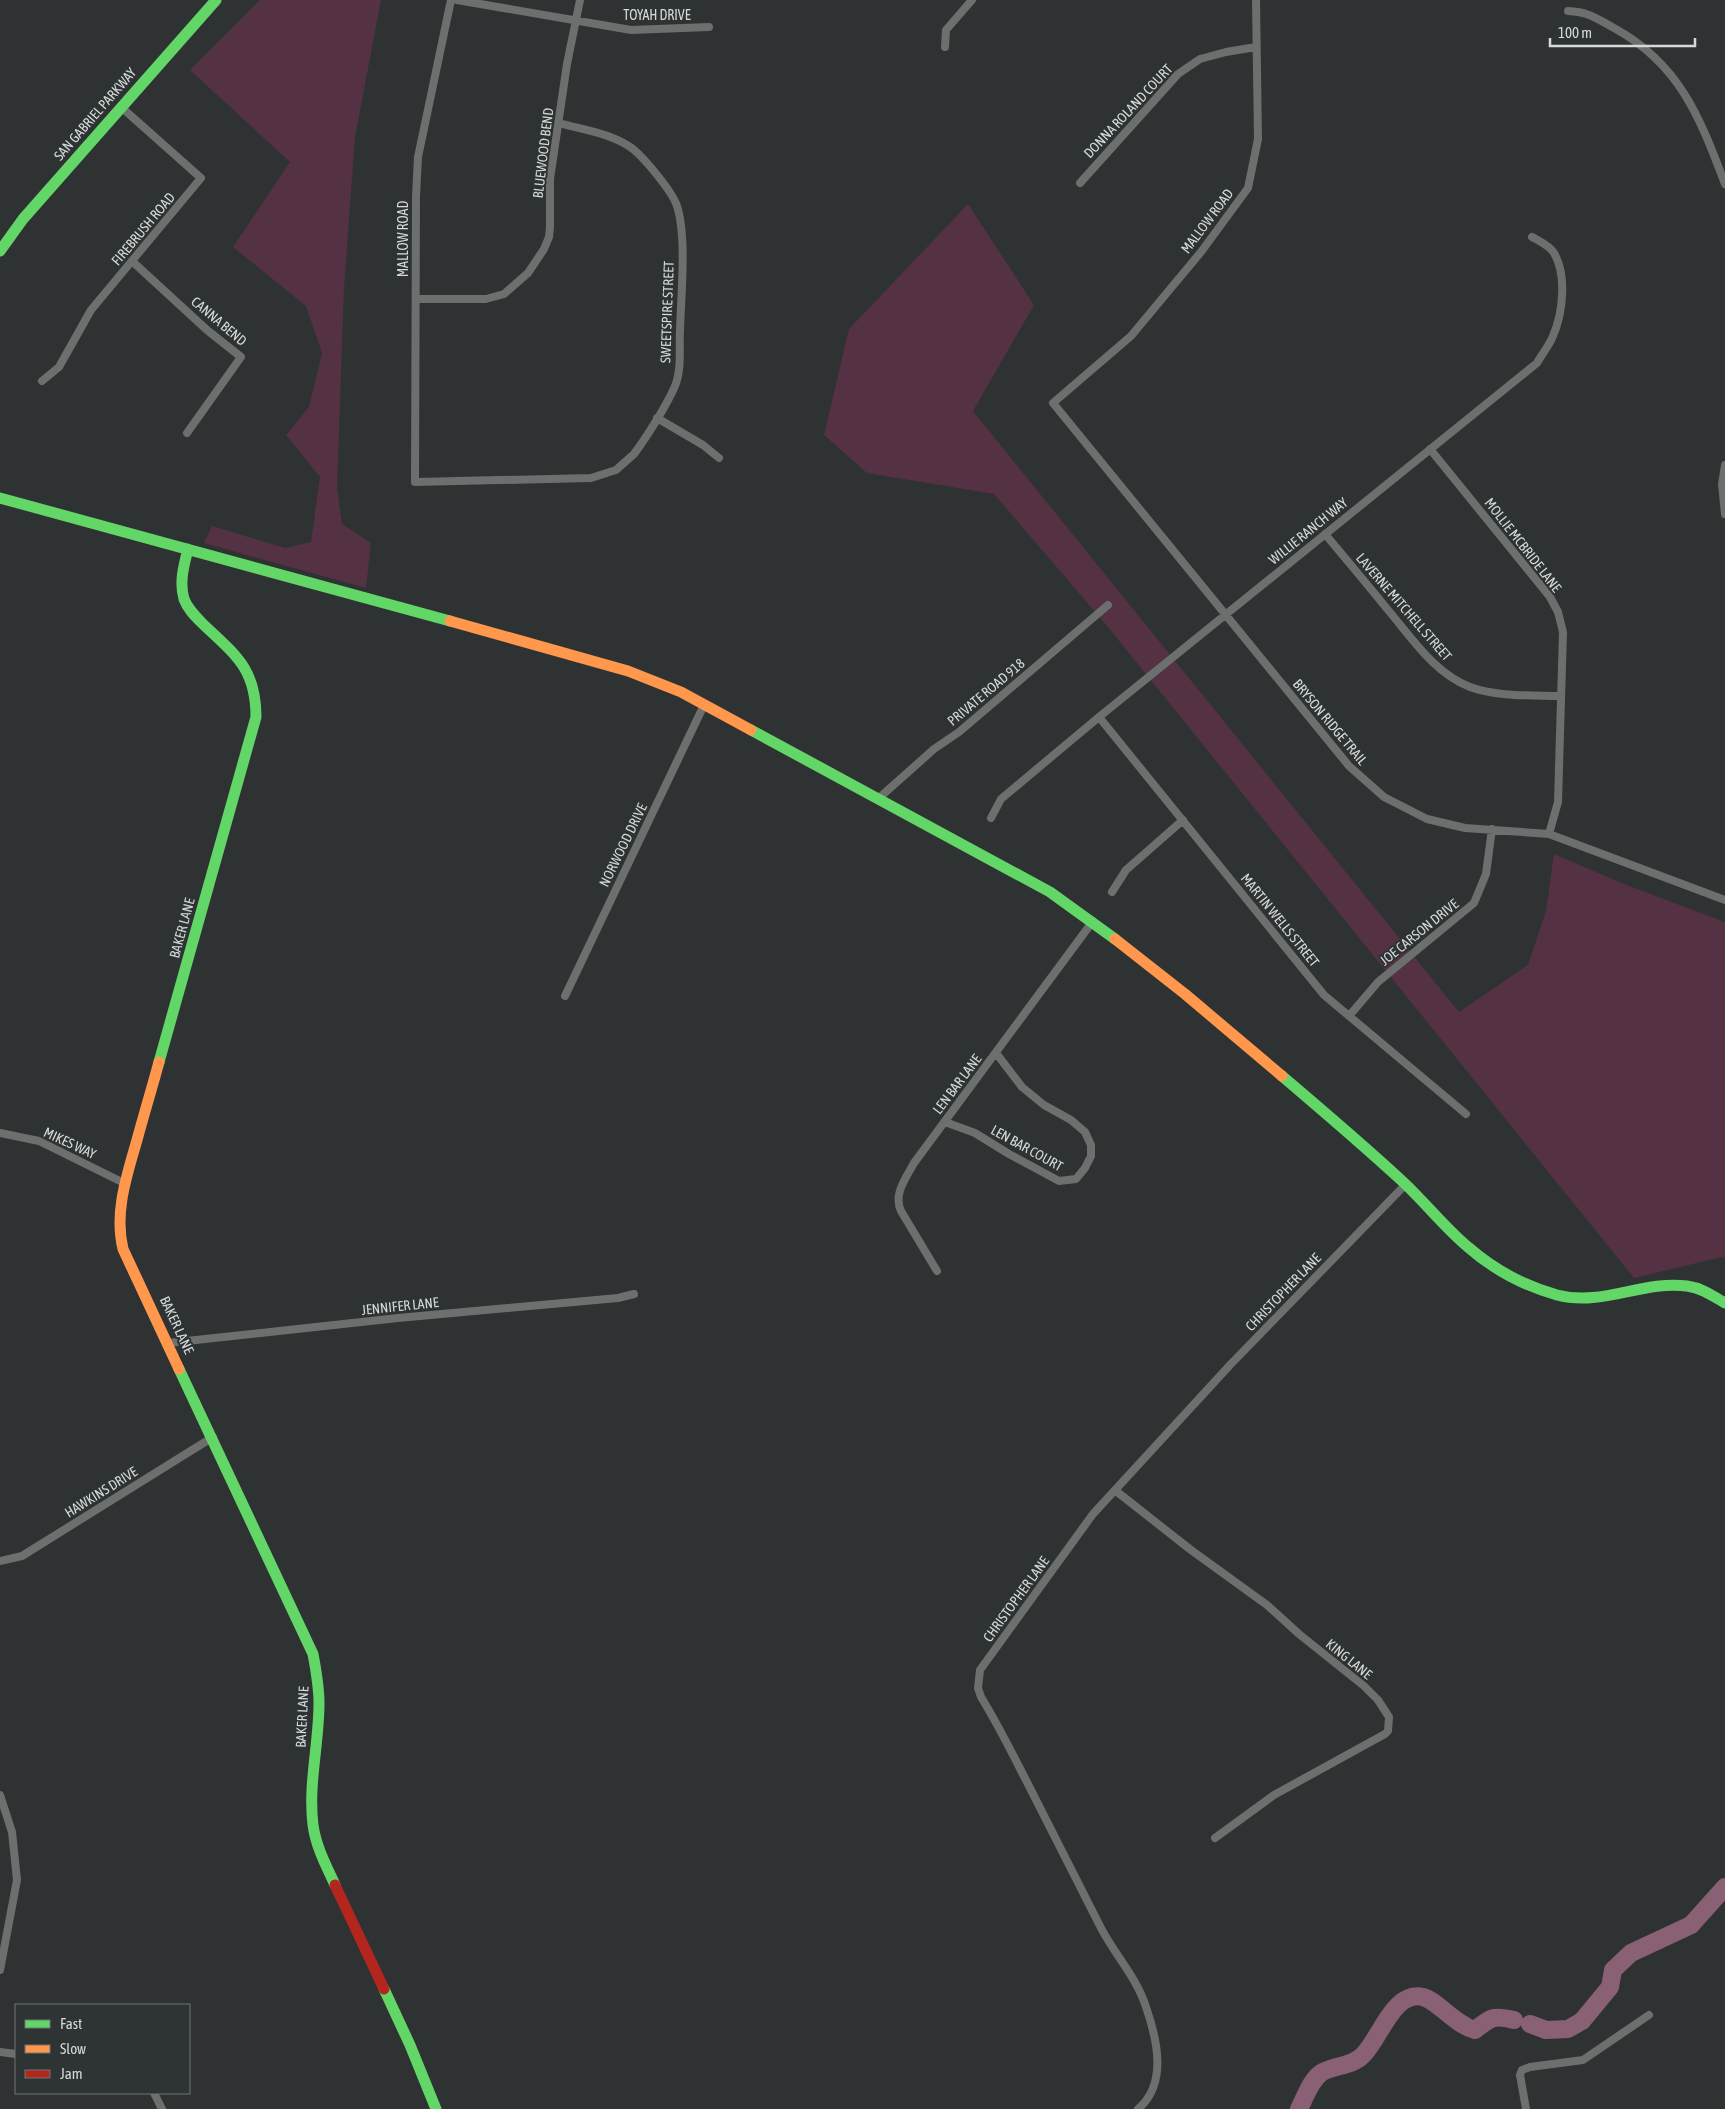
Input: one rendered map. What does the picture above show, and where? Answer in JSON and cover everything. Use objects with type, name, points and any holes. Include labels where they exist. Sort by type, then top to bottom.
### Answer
[{"type":"street","name":"SAN GABRIEL PARKWAY","points":[[0,251],[23,219],[216,0]]},
{"type":"street","name":"MALLOW ROAD","points":[[415,482],[416,196],[418,157],[451,0]]},
{"type":"street","name":"TOYAH DRIVE","points":[[457,0],[631,30],[710,27]]},
{"type":"street","name":"BLUEWOOD BEND","points":[[416,299],[486,299],[504,294],[528,273],[538,259],[549,237],[550,179],[566,64],[580,0]]},
{"type":"street","points":[[945,48],[946,30],[972,0]]},
{"type":"street","name":"MALLOW ROAD","points":[[1054,403],[1131,336],[1201,252],[1248,188],[1258,139],[1256,0]]},
{"type":"street","points":[[1568,11],[1586,12],[1628,36],[1662,64],[1679,84],[1693,106],[1725,184]]},
{"type":"street","name":"DONNA ROLAND COURT","points":[[1080,183],[1178,74],[1200,59],[1256,47]]},
{"type":"street","name":"FIREBRUSH ROAD","points":[[42,381],[59,367],[91,310],[133,262],[201,178],[121,107]]},
{"type":"street","name":"SWEETSPIRE STREET","points":[[415,482],[578,478],[605,475],[616,470],[642,444],[675,386],[680,360],[682,231],[676,204],[664,184],[635,151],[626,144],[601,134],[559,124]]},
{"type":"street","name":"WILLIE RANCH WAY","points":[[991,818],[1001,800],[1099,717],[1537,363],[1553,338],[1558,322],[1561,300],[1560,266],[1553,251],[1532,237]]},
{"type":"street","name":"CANNA BEND","points":[[133,262],[207,330],[242,357],[187,433]]},
{"type":"street","name":"BRYSON RIDGE TRAIL","points":[[1054,403],[1349,766],[1384,797],[1427,819],[1465,828],[1549,834],[1725,900]]},
{"type":"street","points":[[657,418],[703,445],[719,458]]},
{"type":"street","name":"MOLLIE MCBRIDE LANE","points":[[1430,449],[1550,597],[1558,612],[1563,632],[1558,802],[1549,834]]},
{"type":"street","points":[[1725,465],[1722,484],[1725,514]]},
{"type":"street","points":[[0,498],[628,671],[681,692],[1050,892],[1093,921],[1246,1046],[1406,1184],[1454,1236],[1480,1258],[1501,1271],[1545,1292],[1567,1297],[1589,1299],[1664,1285],[1682,1285],[1708,1292],[1725,1303]]},
{"type":"street","name":"LAVERNE MITCHELL STREET","points":[[1325,534],[1418,645],[1448,676],[1471,687],[1488,691],[1560,696]]},
{"type":"street","name":"BAKER LANE","points":[[188,549],[182,583],[184,598],[190,611],[244,665],[255,690],[256,717],[126,1184],[119,1217],[121,1242],[310,1648],[318,1672],[319,1717],[310,1813],[313,1833],[318,1849],[410,2045],[436,2109]]},
{"type":"street","name":"PRIVATE ROAD 918","points":[[879,798],[934,749],[959,732],[1108,605]]},
{"type":"street","name":"NORWOOD DRIVE","points":[[566,996],[704,705]]},
{"type":"street","name":"MARTIN WELLS STREET","points":[[1099,717],[1324,995],[1466,1114]]},
{"type":"street","points":[[1112,892],[1126,870],[1183,820]]},
{"type":"street","name":"JOE CARSON DRIVE","points":[[1349,1016],[1378,982],[1474,903],[1486,874],[1492,829]]},
{"type":"street","name":"LEN BAR LANE","points":[[937,1271],[901,1211],[898,1204],[898,1194],[914,1163],[1093,921]]},
{"type":"street","name":"LEN BAR COURT","points":[[945,1122],[975,1133],[1008,1154],[1059,1181],[1076,1179],[1085,1168],[1091,1156],[1091,1146],[1086,1132],[1071,1120],[1044,1105],[1022,1086],[996,1053]]},
{"type":"street","name":"MIKES WAY","points":[[0,1133],[39,1141],[126,1184]]},
{"type":"street","name":"CHRISTOPHER LANE","points":[[1138,2109],[1150,2095],[1158,2070],[1158,2057],[1146,2007],[1139,1990],[1112,1950],[1017,1763],[981,1697],[978,1679],[983,1666],[1094,1514],[1230,1365],[1406,1184]]},
{"type":"street","name":"JENNIFER LANE","points":[[168,1343],[408,1317],[618,1298],[634,1294]]},
{"type":"street","name":"HAWKINS DRIVE","points":[[0,1561],[22,1556],[212,1437]]},
{"type":"street","name":"KING LANE","points":[[1116,1491],[1191,1550],[1271,1608],[1299,1634],[1364,1686],[1378,1700],[1389,1717],[1386,1734],[1274,1795],[1215,1838]]},
{"type":"street","points":[[0,1795],[12,1832],[17,1880],[0,1970]]},
{"type":"street","points":[[1526,2109],[1520,2075],[1522,2070],[1530,2067],[1583,2060],[1648,2015]]},
{"type":"street","points":[[0,2052],[15,2054]]},
{"type":"street","points":[[154,2094],[162,2109]]},
{"type":"shaded area","points":[[260,0],[381,0],[355,137],[344,288],[337,488],[342,524],[371,543],[366,588],[204,543],[212,526],[285,548],[311,542],[320,477],[286,435],[309,407],[322,353],[306,306],[233,247],[290,162],[190,70]]},
{"type":"shaded area","points":[[968,204],[1034,305],[973,411],[1459,1012],[1528,965],[1546,911],[1554,854],[1624,884],[1725,922],[1725,1259],[1722,1257],[1634,1278],[1103,621],[994,494],[867,473],[824,435],[849,329]]},
{"type":"waterway","points":[[1530,2024],[1546,2030],[1568,2029],[1582,2021],[1610,1987],[1613,1970],[1631,1953],[1691,1925],[1725,1887]]},
{"type":"waterway","points":[[1299,2109],[1317,2076],[1326,2070],[1359,2059],[1369,2048],[1388,2017],[1403,2001],[1413,1997],[1429,1999],[1461,2023],[1475,2030],[1493,2018],[1514,2020]]},
{"type":"traffic: fast","points":[[0,251],[23,219],[216,0]]},
{"type":"traffic: fast","points":[[0,498],[450,621]]},
{"type":"traffic: fast","points":[[159,1062],[256,717],[253,687],[242,665],[226,646],[193,614],[184,599],[182,580],[188,549]]},
{"type":"traffic: fast","points":[[751,730],[1050,892],[1115,939]]},
{"type":"traffic: fast","points":[[1282,1076],[1401,1180],[1468,1247],[1488,1263],[1521,1282],[1557,1295],[1574,1298],[1606,1296],[1671,1285],[1687,1286],[1707,1293],[1725,1303]]},
{"type":"traffic: fast","points":[[179,1369],[313,1654],[319,1703],[312,1794],[313,1825],[319,1848],[335,1885]]},
{"type":"traffic: fast","points":[[384,1989],[410,2045],[436,2109]]},
{"type":"traffic: slow","points":[[450,621],[628,671],[681,692],[751,730]]},
{"type":"traffic: slow","points":[[1115,939],[1185,994],[1282,1076]]},
{"type":"traffic: slow","points":[[159,1062],[126,1180],[120,1221],[123,1249],[179,1369]]},
{"type":"traffic: jam","points":[[335,1885],[384,1989]]}]
